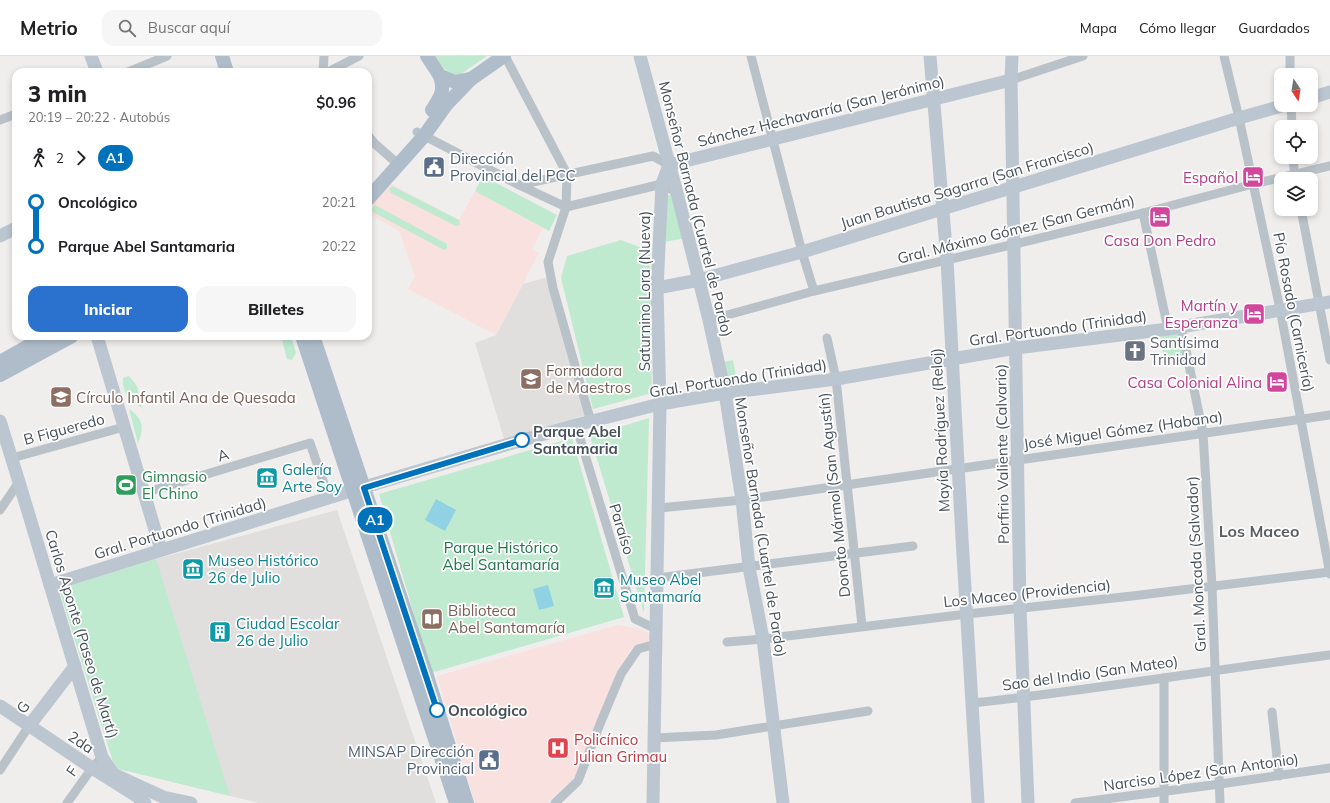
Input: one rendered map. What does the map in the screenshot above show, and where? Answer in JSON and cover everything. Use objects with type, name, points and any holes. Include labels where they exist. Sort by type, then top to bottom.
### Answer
[{"type":"main road","points":[[222,56],[226,68]]},
{"type":"main road","points":[[421,134],[442,94],[443,85],[440,76],[427,56]]},
{"type":"main road","points":[[372,194],[446,104],[472,79],[505,56]]},
{"type":"main road","points":[[440,76],[456,82],[472,79]]},
{"type":"main road","points":[[372,185],[396,163]]},
{"type":"main road","points":[[0,362],[39,340]]},
{"type":"main road","points":[[0,375],[65,340]]},
{"type":"main road","points":[[303,340],[427,676],[467,803]]},
{"type":"main road","points":[[315,340],[359,489],[456,803]]},
{"type":"street","points":[[91,56],[96,68]]},
{"type":"street","points":[[138,68],[167,56]]},
{"type":"street","points":[[323,68],[324,56]]},
{"type":"street","points":[[336,68],[359,56]]},
{"type":"street","points":[[505,56],[567,174],[566,207],[548,262],[553,288],[591,422]]},
{"type":"street","name":"Monseñor Barnada (Cuartel de Pardo)","points":[[640,56],[699,280],[725,393],[742,500],[750,567],[763,639],[783,803]]},
{"type":"street","points":[[751,56],[802,252],[814,291]]},
{"type":"street","name":"Mayía Rodríguez (Reloj)","points":[[930,56],[944,209],[978,803]]},
{"type":"street","name":"Porfirio Valiente (Calvario)","points":[[1012,56],[1011,80],[1015,244],[1020,608],[1028,803]]},
{"type":"street","name":"Sánchez Hechavarría (San Jerónimo)","points":[[669,165],[772,138],[934,100],[1011,80],[1083,56]]},
{"type":"street","name":"Pío Rosado (Carnicería)","points":[[1224,56],[1239,118],[1280,309],[1330,572]]},
{"type":"street","points":[[1290,56],[1290,68]]},
{"type":"street","points":[[1318,96],[1330,92]]},
{"type":"street","name":"Juan Bautista Sagarra (San Francisco)","points":[[657,288],[699,280],[802,252],[1274,108]]},
{"type":"street","points":[[0,120],[12,116]]},
{"type":"street","points":[[421,134],[519,185],[566,207],[662,184],[677,193]]},
{"type":"street","points":[[372,140],[396,163]]},
{"type":"street","points":[[519,185],[653,156],[669,165]]},
{"type":"street","name":"Saturnino Lora (Nueva)","points":[[653,803],[660,404],[657,288],[662,184],[669,165]]},
{"type":"street","name":"Gral. Máximo Gómez (San Germán)","points":[[1310,172],[1330,166]]},
{"type":"street","name":"Gral. Máximo Gómez (San Germán)","points":[[709,320],[814,291],[1143,213],[1253,184],[1274,180]]},
{"type":"street","points":[[1143,213],[1168,329]]},
{"type":"street","points":[[1303,216],[1325,303],[1330,360]]},
{"type":"street","points":[[0,236],[12,230]]},
{"type":"street","name":"Gral. Portuondo (Trinidad)","points":[[50,585],[359,489],[576,425],[660,404],[725,393],[836,379],[1016,348],[1168,329],[1280,309],[1325,303]]},
{"type":"street","name":"Gral. Moncada (Salvador)","points":[[1182,326],[1203,432],[1212,586],[1220,803]]},
{"type":"street","name":"Donato Mármol (San Agustín)","points":[[827,338],[836,379],[862,626]]},
{"type":"street","points":[[98,340],[161,550]]},
{"type":"street","name":"José Miguel Gómez (Habana)","points":[[659,508],[742,500],[1203,432],[1330,415]]},
{"type":"street","name":"Carlos Aponte (Paseo de Martí)","points":[[0,421],[20,482],[102,757],[113,774],[160,800],[191,803]]},
{"type":"street","name":"Paraíso","points":[[576,425],[635,619],[656,629]]},
{"type":"street","name":"B Figueredo","points":[[12,458],[124,427]]},
{"type":"street","name":"A","points":[[144,493],[310,443],[329,498]]},
{"type":"street","points":[[0,510],[20,482]]},
{"type":"street","points":[[657,578],[913,546]]},
{"type":"street","name":"Los Maceo (Providencia)","points":[[727,642],[1330,572]]},
{"type":"street","points":[[555,803],[578,781],[621,674],[638,649],[656,644]]},
{"type":"street","name":"Sao del Indio (San Mateo)","points":[[973,702],[1024,697],[1330,655]]},
{"type":"street","name":"G","points":[[0,770],[29,726],[75,666]]},
{"type":"street","points":[[1164,678],[1164,803]]},
{"type":"street","name":"2da","points":[[0,706],[140,799]]},
{"type":"street","points":[[654,738],[716,735],[868,711]]},
{"type":"street","points":[[1272,712],[1279,776]]},
{"type":"street","name":"F","points":[[67,803],[92,768],[102,757]]},
{"type":"street","name":"Narciso López (San Antonio)","points":[[1075,803],[1330,768]]},
{"type":"street","points":[[140,799],[146,797],[160,800]]},
{"type":"shaded area","points":[[391,184],[459,220],[475,191],[543,228],[532,249],[539,253],[496,335],[408,289],[415,277],[399,231],[372,215],[372,204]]},
{"type":"shaded area","name":"Formadora de Maestros","points":[[548,277],[586,415],[504,439],[475,343],[496,335],[523,284]]},
{"type":"shaded area","name":"Ciudad Escolar 26 de Julio","points":[[337,510],[436,803],[259,803],[115,768],[59,589],[156,559]]},
{"type":"shaded area","points":[[618,625],[639,629],[651,634],[651,641],[632,647],[616,675],[574,778],[547,803],[475,803],[437,676]]},
{"type":"green space","points":[[436,56],[487,56],[461,74],[456,75],[449,73]]},
{"type":"green space","points":[[483,176],[557,215],[549,231],[475,191]]},
{"type":"green space","points":[[392,186],[459,220],[460,225],[456,226],[391,193],[389,189]]},
{"type":"green space","points":[[668,195],[673,195],[686,238],[664,242],[666,197]]},
{"type":"green space","points":[[374,206],[377,206],[447,244],[447,249],[444,250],[373,212],[372,209]]},
{"type":"green space","points":[[621,240],[650,251],[652,393],[593,409],[561,278],[567,256]]},
{"type":"green space","points":[[1180,330],[1184,358],[1164,361],[1160,333]]},
{"type":"green space","points":[[282,340],[292,340],[296,353],[292,360],[287,359]]},
{"type":"green space","points":[[733,360],[737,381],[730,383],[727,380],[723,362]]},
{"type":"green space","points":[[129,376],[137,386],[142,408],[125,392],[123,378]]},
{"type":"green space","points":[[129,409],[140,420],[142,428],[138,444]]},
{"type":"green space","name":"Parque Abel Santamaria","points":[[649,418],[644,613],[590,436]]},
{"type":"green space","name":"Parque Histórico Abel Santamaría","points":[[572,438],[624,617],[431,673],[379,494]]},
{"type":"green space","points":[[156,559],[230,796],[115,768],[59,589]]},
{"type":"water","points":[[436,499],[456,510],[445,531],[425,520]]},
{"type":"water","points":[[548,585],[554,606],[539,610],[533,589]]},
{"type":"bus line","name":"A1","points":[[437,710],[364,488],[522,440]]},
{"type":"place","name":"Dirección Provincial del PCC","points":[[434,167]]},
{"type":"place","name":"Español","points":[[1253,177]]},
{"type":"place","name":"Casa Don Pedro","points":[[1160,217]]},
{"type":"place","name":"Martín y Esperanza","points":[[1254,314]]},
{"type":"place","name":"Santísima Trinidad","points":[[1135,351]]},
{"type":"place","name":"Formadora de Maestros","points":[[531,379]]},
{"type":"place","name":"Casa Colonial Alina","points":[[1277,382]]},
{"type":"place","name":"Círculo Infantil Ana de Quesada","points":[[61,397]]},
{"type":"place","name":"Parque Abel Santamaria","points":[[522,440]]},
{"type":"place","name":"Galería Arte Soy","points":[[267,478]]},
{"type":"place","name":"Gimnasio El Chino","points":[[126,485]]},
{"type":"place","name":"Museo Histórico 26 de Julio","points":[[193,569]]},
{"type":"place","name":"Museo Abel Santamaría","points":[[604,588]]},
{"type":"place","name":"Biblioteca Abel Santamaría","points":[[432,619]]},
{"type":"place","name":"Ciudad Escolar 26 de Julio","points":[[220,632]]},
{"type":"place","name":"Oncológico","points":[[437,710]]},
{"type":"place","name":"Policínico Julian Grimau","points":[[558,748]]},
{"type":"place","name":"MINSAP Dirección Provincial","points":[[489,760]]},
{"type":"district","name":"Los Maceo","points":[[1259,531]]}]
